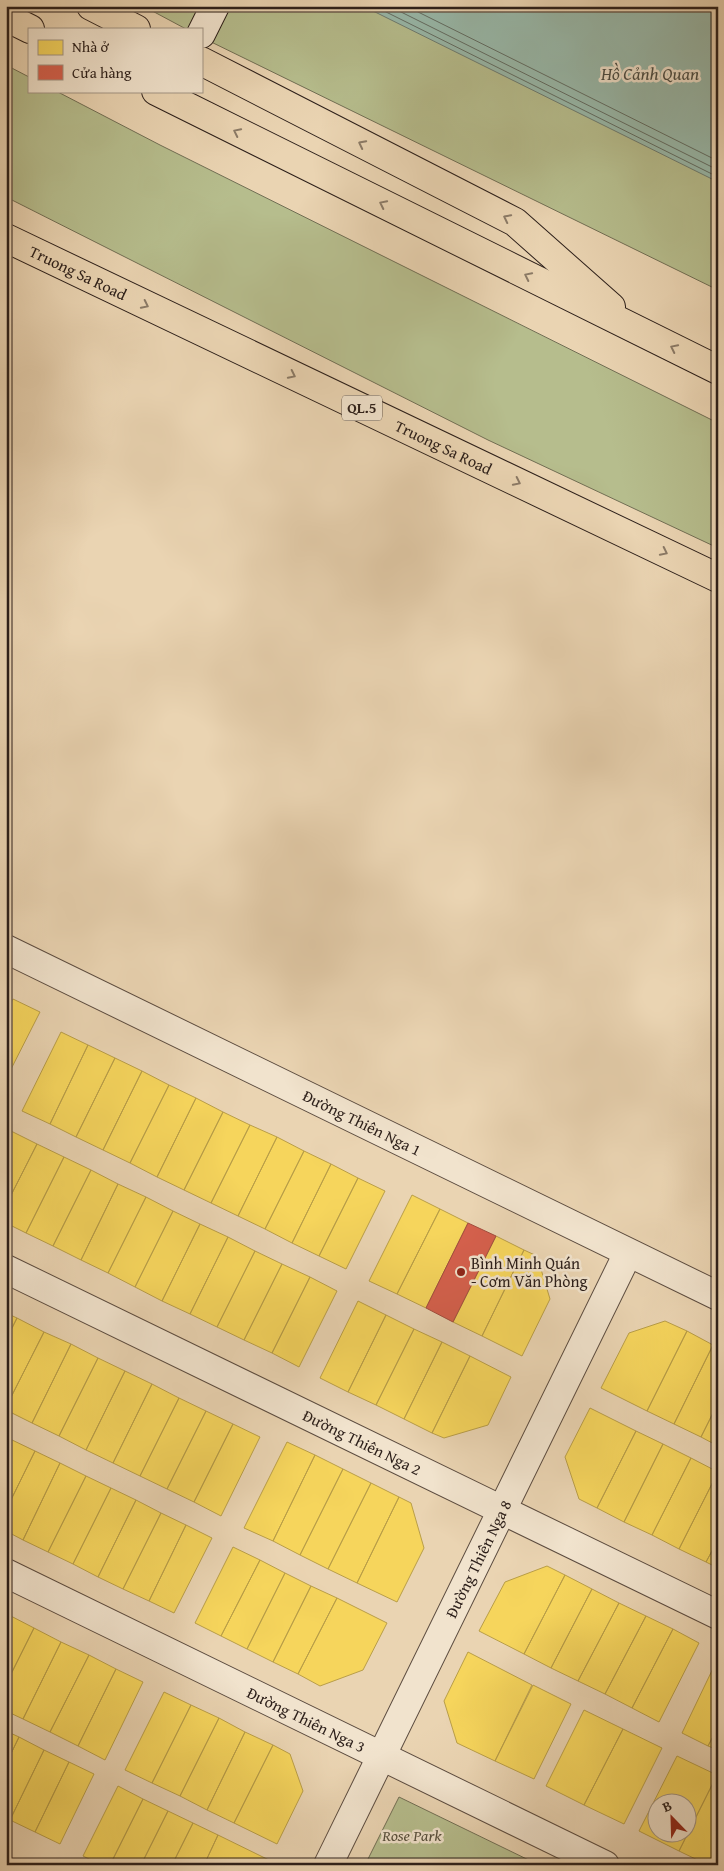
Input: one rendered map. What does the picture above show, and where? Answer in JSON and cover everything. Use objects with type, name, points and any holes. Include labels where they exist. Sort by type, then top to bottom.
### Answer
[{"type":"highway","points":[[91,6],[134,28]]},
{"type":"highway","points":[[6,17],[28,28]]},
{"type":"highway","points":[[202,62],[515,222],[636,330]]},
{"type":"highway","points":[[158,92],[718,370]]},
{"type":"highway","name":"Truong Sa Road","points":[[6,238],[718,578]]},
{"type":"street","points":[[202,32],[215,6]]},
{"type":"street","name":"Đường Thiên Nga 1","points":[[6,949],[718,1296]]},
{"type":"street","name":"Đường Thiên Nga 8","points":[[328,1865],[628,1252]]},
{"type":"street","name":"Đường Thiên Nga 2","points":[[6,1269],[718,1615]]},
{"type":"street","name":"Đường Thiên Nga 3","points":[[6,1573],[605,1865]]},
{"type":"green space","points":[[143,6],[718,6],[718,290],[202,37],[202,28],[184,28]]},
{"type":"green space","points":[[6,65],[28,76],[28,92],[58,92],[160,145],[718,423],[718,548],[488,440],[6,197]]},
{"type":"green space","name":"Rose Park","points":[[399,1797],[539,1865],[365,1865]]},
{"type":"water","name":"Hồ Cảnh Quan","points":[[718,6],[718,182],[365,7]]},
{"type":"building: Nhà ở","points":[[13,999],[40,1012],[6,1079],[6,1012]]},
{"type":"building: Nhà ở","points":[[61,1032],[88,1045],[50,1124],[22,1111]]},
{"type":"building: Nhà ở","points":[[88,1045],[115,1058],[76,1137],[50,1124]]},
{"type":"building: Nhà ở","points":[[115,1058],[142,1071],[103,1150],[76,1137]]},
{"type":"building: Nhà ở","points":[[142,1071],[169,1085],[130,1163],[103,1150]]},
{"type":"building: Nhà ở","points":[[169,1085],[196,1098],[157,1177],[130,1163]]},
{"type":"building: Nhà ở","points":[[196,1098],[223,1112],[184,1190],[157,1177]]},
{"type":"building: Nhà ở","points":[[223,1112],[250,1125],[211,1203],[184,1190]]},
{"type":"building: Nhà ở","points":[[250,1125],[277,1137],[238,1216],[211,1203]]},
{"type":"building: Nhà ở","points":[[9,1130],[37,1144],[6,1205],[6,1136]]},
{"type":"building: Nhà ở","points":[[277,1137],[304,1151],[265,1229],[238,1216]]},
{"type":"building: Nhà ở","points":[[37,1144],[64,1157],[26,1233],[6,1223],[6,1205]]},
{"type":"building: Nhà ở","points":[[304,1151],[331,1164],[292,1243],[265,1229]]},
{"type":"building: Nhà ở","points":[[64,1157],[91,1170],[53,1246],[26,1233]]},
{"type":"building: Nhà ở","points":[[331,1164],[358,1178],[319,1256],[292,1243]]},
{"type":"building: Nhà ở","points":[[91,1170],[118,1184],[81,1260],[53,1246]]},
{"type":"building: Nhà ở","points":[[358,1178],[385,1191],[346,1269],[319,1256]]},
{"type":"building: Nhà ở","points":[[118,1184],[146,1197],[108,1273],[81,1260]]},
{"type":"building: Nhà ở","points":[[412,1195],[440,1209],[397,1294],[369,1281]]},
{"type":"building: Nhà ở","points":[[146,1197],[173,1211],[135,1287],[108,1273]]},
{"type":"building: Nhà ở","points":[[440,1209],[468,1223],[426,1308],[397,1294]]},
{"type":"building: Nhà ở","points":[[173,1211],[200,1224],[162,1301],[135,1287]]},
{"type":"building: Nhà ở","points":[[200,1224],[228,1237],[190,1314],[162,1301]]},
{"type":"building: Nhà ở","points":[[496,1236],[524,1250],[482,1336],[453,1322]]},
{"type":"building: Nhà ở","points":[[228,1237],[255,1251],[217,1327],[190,1314]]},
{"type":"building: Nhà ở","points":[[524,1250],[537,1256],[550,1299],[522,1356],[482,1336]]},
{"type":"building: Nhà ở","points":[[255,1251],[282,1264],[244,1340],[217,1327]]},
{"type":"building: Nhà ở","points":[[282,1264],[310,1277],[272,1353],[244,1340]]},
{"type":"building: Nhà ở","points":[[310,1277],[337,1291],[299,1367],[272,1353]]},
{"type":"building: Nhà ở","points":[[358,1301],[386,1315],[348,1392],[320,1378]]},
{"type":"building: Nhà ở","points":[[6,1313],[17,1318],[6,1340]]},
{"type":"building: Nhà ở","points":[[386,1315],[414,1329],[376,1405],[348,1392]]},
{"type":"building: Nhà ở","points":[[17,1318],[44,1332],[6,1407],[6,1340]]},
{"type":"building: Nhà ở","points":[[665,1321],[687,1331],[647,1411],[601,1388],[629,1333]]},
{"type":"building: Nhà ở","points":[[414,1329],[442,1342],[404,1419],[376,1405]]},
{"type":"building: Nhà ở","points":[[687,1331],[713,1345],[674,1424],[647,1411]]},
{"type":"building: Nhà ở","points":[[44,1332],[71,1344],[32,1423],[6,1410],[6,1407]]},
{"type":"building: Nhà ở","points":[[442,1342],[470,1356],[432,1433],[404,1419]]},
{"type":"building: Nhà ở","points":[[71,1344],[98,1358],[59,1436],[32,1423]]},
{"type":"building: Nhà ở","points":[[713,1345],[718,1347],[718,1403],[701,1437],[674,1424]]},
{"type":"building: Nhà ở","points":[[470,1356],[511,1377],[488,1425],[444,1438],[432,1433]]},
{"type":"building: Nhà ở","points":[[98,1358],[125,1371],[86,1450],[59,1436]]},
{"type":"building: Nhà ở","points":[[125,1371],[152,1384],[113,1463],[86,1450]]},
{"type":"building: Nhà ở","points":[[152,1384],[179,1398],[140,1476],[113,1463]]},
{"type":"building: Nhà ở","points":[[179,1398],[206,1411],[167,1489],[140,1476]]},
{"type":"building: Nhà ở","points":[[718,1403],[718,1446],[701,1437]]},
{"type":"building: Nhà ở","points":[[590,1408],[636,1431],[597,1508],[579,1499],[565,1457]]},
{"type":"building: Nhà ở","points":[[206,1411],[233,1424],[194,1502],[167,1489]]},
{"type":"building: Nhà ở","points":[[233,1424],[260,1437],[221,1516],[194,1502]]},
{"type":"building: Nhà ở","points":[[636,1431],[663,1444],[624,1522],[597,1508]]},
{"type":"building: Nhà ở","points":[[10,1439],[35,1451],[6,1510],[6,1447]]},
{"type":"building: Nhà ở","points":[[287,1442],[315,1455],[273,1541],[244,1528]]},
{"type":"building: Nhà ở","points":[[663,1444],[691,1458],[652,1535],[624,1522]]},
{"type":"building: Nhà ở","points":[[35,1451],[60,1463],[23,1540],[6,1531],[6,1510]]},
{"type":"building: Nhà ở","points":[[315,1455],[343,1469],[300,1555],[273,1541]]},
{"type":"building: Nhà ở","points":[[691,1458],[718,1472],[679,1549],[652,1535]]},
{"type":"building: Nhà ở","points":[[60,1463],[86,1476],[48,1552],[23,1540]]},
{"type":"building: Nhà ở","points":[[343,1469],[371,1483],[328,1569],[300,1555]]},
{"type":"building: Nhà ở","points":[[718,1472],[718,1540],[706,1562],[679,1549]]},
{"type":"building: Nhà ở","points":[[86,1476],[111,1488],[73,1564],[48,1552]]},
{"type":"building: Nhà ở","points":[[371,1483],[399,1497],[357,1583],[328,1569]]},
{"type":"building: Nhà ở","points":[[111,1488],[136,1500],[98,1577],[73,1564]]},
{"type":"building: Nhà ở","points":[[399,1497],[411,1503],[424,1548],[397,1602],[357,1583]]},
{"type":"building: Nhà ở","points":[[136,1500],[161,1513],[123,1589],[98,1577]]},
{"type":"building: Nhà ở","points":[[161,1513],[186,1525],[149,1601],[123,1589]]},
{"type":"building: Nhà ở","points":[[186,1525],[212,1538],[174,1613],[149,1601]]},
{"type":"building: Nhà ở","points":[[718,1540],[718,1568],[706,1562]]},
{"type":"building: Nhà ở","points":[[233,1547],[260,1560],[221,1636],[195,1623]]},
{"type":"building: Nhà ở","points":[[260,1560],[285,1573],[247,1649],[221,1636]]},
{"type":"building: Nhà ở","points":[[547,1566],[565,1575],[524,1654],[479,1631],[505,1582]]},
{"type":"building: Nhà ở","points":[[285,1573],[311,1586],[273,1662],[247,1649]]},
{"type":"building: Nhà ở","points":[[565,1575],[592,1589],[551,1668],[524,1654]]},
{"type":"building: Nhà ở","points":[[311,1586],[337,1598],[298,1674],[273,1662]]},
{"type":"building: Nhà ở","points":[[592,1589],[619,1603],[578,1681],[551,1668]]},
{"type":"building: Nhà ở","points":[[337,1598],[387,1623],[363,1670],[320,1686],[298,1674]]},
{"type":"building: Nhà ở","points":[[619,1603],[646,1616],[605,1694],[578,1681]]},
{"type":"building: Nhà ở","points":[[6,1615],[34,1628],[6,1684]]},
{"type":"building: Nhà ở","points":[[646,1616],[673,1629],[632,1708],[605,1694]]},
{"type":"building: Nhà ở","points":[[34,1628],[61,1642],[23,1719],[6,1711],[6,1684]]},
{"type":"building: Nhà ở","points":[[673,1629],[699,1643],[659,1722],[632,1708]]},
{"type":"building: Nhà ở","points":[[61,1642],[89,1655],[50,1732],[23,1719]]},
{"type":"building: Nhà ở","points":[[468,1652],[532,1685],[495,1761],[457,1743],[444,1701]]},
{"type":"building: Nhà ở","points":[[89,1655],[116,1669],[78,1746],[50,1732]]},
{"type":"building: Nhà ở","points":[[718,1658],[718,1727],[708,1746],[682,1733]]},
{"type":"building: Nhà ở","points":[[116,1669],[143,1682],[105,1760],[78,1746]]},
{"type":"building: Nhà ở","points":[[533,1685],[571,1704],[534,1779],[495,1761]]},
{"type":"building: Nhà ở","points":[[164,1692],[191,1705],[152,1783],[125,1770]]},
{"type":"building: Nhà ở","points":[[191,1705],[219,1718],[180,1796],[152,1783]]},
{"type":"building: Nhà ở","points":[[584,1710],[623,1729],[584,1805],[546,1786]]},
{"type":"building: Nhà ở","points":[[219,1718],[245,1732],[207,1810],[180,1796]]},
{"type":"building: Nhà ở","points":[[718,1727],[718,1750],[708,1746]]},
{"type":"building: Nhà ở","points":[[623,1729],[662,1748],[624,1824],[584,1805]]},
{"type":"building: Nhà ở","points":[[6,1731],[19,1737],[6,1764]]},
{"type":"building: Nhà ở","points":[[245,1732],[273,1745],[234,1823],[207,1810]]},
{"type":"building: Nhà ở","points":[[19,1737],[44,1750],[10,1820],[6,1818],[6,1764]]},
{"type":"building: Nhà ở","points":[[273,1745],[290,1754],[303,1791],[277,1844],[234,1823]]},
{"type":"building: Nhà ở","points":[[44,1750],[69,1762],[35,1832],[10,1820]]},
{"type":"building: Nhà ở","points":[[677,1756],[717,1775],[696,1817],[696,1794],[658,1794]]},
{"type":"building: Nhà ở","points":[[69,1762],[94,1774],[60,1844],[35,1832]]},
{"type":"building: Nhà ở","points":[[717,1775],[718,1865],[708,1865],[679,1851],[682,1844],[696,1844],[696,1817]]},
{"type":"building: Nhà ở","points":[[118,1786],[143,1799],[110,1865],[101,1865],[83,1856]]},
{"type":"building: Nhà ở","points":[[143,1799],[168,1811],[141,1865],[110,1865]]},
{"type":"building: Nhà ở","points":[[168,1811],[193,1823],[172,1865],[141,1865]]},
{"type":"building: Nhà ở","points":[[646,1817],[646,1834],[639,1831]]},
{"type":"building: Nhà ở","points":[[193,1823],[218,1835],[204,1865],[172,1865]]},
{"type":"building: Nhà ở","points":[[218,1835],[269,1860],[267,1865],[204,1865]]},
{"type":"building: Nhà ở","points":[[665,1844],[682,1844],[679,1851]]},
{"type":"building: Cửa hàng","name":"Bình Minh Quán - Cơm Văn Phòng","points":[[468,1223],[496,1236],[453,1322],[426,1308]]},
{"type":"place","name":"Bình Minh Quán - Cơm Văn Phòng","points":[[461,1272]]}]
